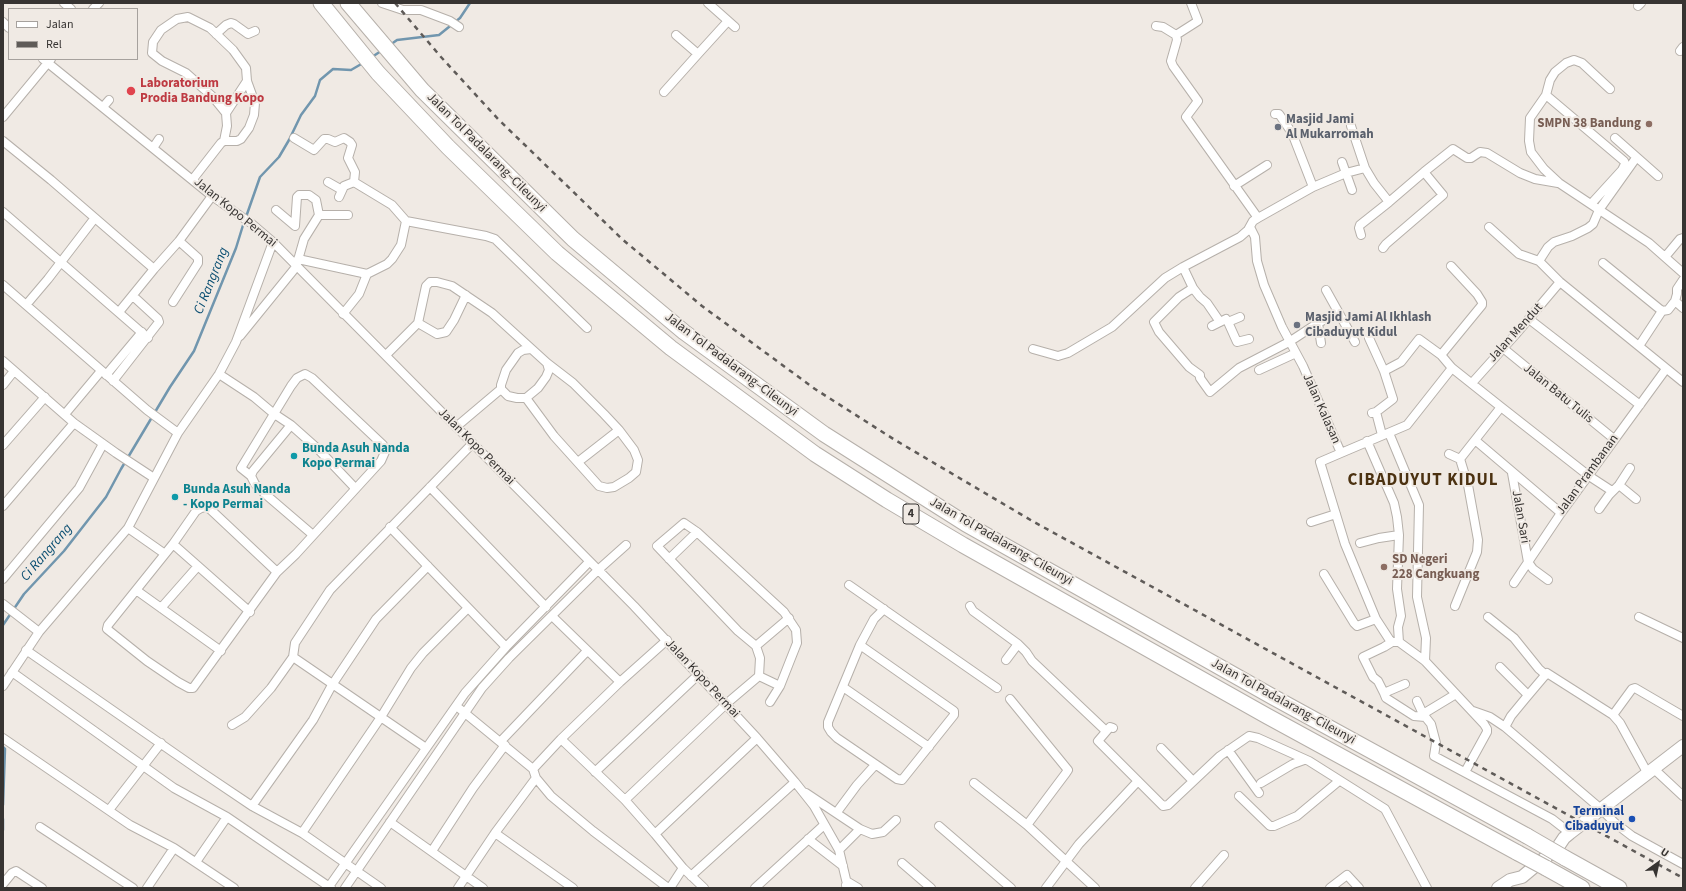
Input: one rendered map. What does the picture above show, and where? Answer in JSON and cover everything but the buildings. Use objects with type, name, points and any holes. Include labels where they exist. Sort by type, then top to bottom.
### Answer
[{"type":"highway","name":"Jalan Tol Padalarang–Cileunyi","points":[[320,3],[378,73],[448,147],[557,253],[671,348],[815,454],[887,500],[963,545],[1267,716],[1582,888]]},
{"type":"highway","name":"Jalan Tol Padalarang–Cileunyi","points":[[348,3],[395,60],[462,131],[573,239],[684,332],[824,434],[966,524],[1273,698],[1527,836],[1619,888]]},
{"type":"main road","points":[[1498,888],[1510,880],[1516,872],[1552,842],[1567,835],[1683,746]]},
{"type":"street","points":[[382,3],[403,10],[421,10],[450,21],[459,27]]},
{"type":"street","points":[[708,3],[735,27]]},
{"type":"street","points":[[1176,35],[1197,23],[1198,20],[1191,3]]},
{"type":"street","points":[[193,179],[224,141],[227,126],[226,113],[213,97],[186,73],[162,61],[152,53],[154,42],[161,30],[177,19],[188,17],[204,24],[233,50],[246,68],[246,81],[255,103],[252,122],[241,139],[237,141],[224,141]]},
{"type":"street","points":[[664,92],[728,21]]},
{"type":"street","points":[[216,34],[226,25],[231,23],[248,34],[255,32]]},
{"type":"street","points":[[1156,26],[1163,27],[1176,35]]},
{"type":"street","points":[[676,35],[698,54]]},
{"type":"street","points":[[1176,35],[1177,40],[1171,61],[1172,66],[1198,101],[1186,117],[1258,218]]},
{"type":"street","points":[[3,117],[47,60]]},
{"type":"street","name":"Jalan Kopo Permai","points":[[47,60],[212,196],[252,224],[273,242],[296,267],[386,355],[472,444],[667,640],[757,738],[814,806],[839,850],[847,886]]},
{"type":"street","points":[[1610,89],[1582,63],[1574,60],[1566,63],[1555,72],[1550,80],[1546,95],[1530,118],[1529,141],[1531,152],[1544,169],[1559,183],[1649,243],[1683,273]]},
{"type":"street","points":[[226,113],[246,81]]},
{"type":"street","points":[[1546,95],[1624,161],[1625,164],[1622,170],[1591,204]]},
{"type":"street","points":[[103,107],[109,100]]},
{"type":"street","points":[[1276,114],[1279,114],[1292,133],[1313,187]]},
{"type":"street","points":[[1351,126],[1365,168],[1374,183],[1389,202]]},
{"type":"street","points":[[294,138],[314,150],[324,139],[335,142],[344,138],[350,142],[352,145],[348,158],[355,172],[354,182]]},
{"type":"street","points":[[1615,138],[1658,176]]},
{"type":"street","points":[[153,148],[159,139]]},
{"type":"street","points":[[3,141],[51,180],[94,219],[154,269]]},
{"type":"street","points":[[1362,236],[1359,228],[1360,225],[1424,172],[1455,149],[1467,158],[1471,158],[1480,152],[1487,153],[1520,173],[1534,179],[1559,183]]},
{"type":"street","points":[[1539,261],[1548,247],[1554,242],[1572,236],[1593,224],[1599,210],[1636,158]]},
{"type":"street","points":[[1342,162],[1352,190]]},
{"type":"street","points":[[1234,186],[1268,165]]},
{"type":"street","points":[[1033,349],[1058,356],[1068,353],[1112,326],[1165,278],[1252,229],[1253,221],[1313,187],[1346,173],[1365,168]]},
{"type":"street","points":[[1383,248],[1443,195],[1424,172]]},
{"type":"street","points":[[328,182],[341,193],[344,186],[354,182]]},
{"type":"street","points":[[354,182],[392,205],[406,221],[492,237],[587,328]]},
{"type":"street","points":[[236,342],[296,267],[305,238],[318,215],[316,200],[309,195],[299,195],[297,197],[295,226],[276,210]]},
{"type":"street","points":[[119,312],[179,241],[212,196]]},
{"type":"street","points":[[3,212],[145,335]]},
{"type":"street","points":[[318,215],[348,215]]},
{"type":"street","points":[[26,306],[94,219]]},
{"type":"street","points":[[298,259],[367,274],[387,264],[392,259],[401,245],[406,221]]},
{"type":"street","points":[[1489,228],[1519,254],[1539,261],[1560,282],[1683,382]]},
{"type":"street","name":"Jalan Kalasan","points":[[1252,229],[1255,237],[1258,264],[1264,285],[1341,452],[1407,425],[1452,368]]},
{"type":"street","points":[[1665,257],[1680,239],[1683,238]]},
{"type":"street","points":[[173,302],[198,263],[198,258],[179,241]]},
{"type":"street","points":[[3,686],[39,632],[128,528],[178,433],[218,374],[236,342],[273,242]]},
{"type":"street","points":[[1603,263],[1662,311]]},
{"type":"street","points":[[1441,355],[1482,305],[1482,302],[1477,294],[1450,266]]},
{"type":"street","points":[[1183,267],[1193,288],[1224,322],[1237,342],[1249,339]]},
{"type":"street","points":[[343,314],[359,294],[367,274]]},
{"type":"street","points":[[1639,346],[1662,311],[1668,310],[1675,301],[1677,288],[1683,280]]},
{"type":"street","points":[[386,355],[418,323],[425,287],[430,282],[446,284],[466,295],[492,313],[547,363],[573,383],[619,430],[634,450],[638,460],[636,472],[614,487],[603,488],[595,483],[554,436],[526,398]]},
{"type":"street","name":"Jalan Mendut","points":[[1472,383],[1560,282]]},
{"type":"street","points":[[3,285],[147,410],[178,433]]},
{"type":"street","points":[[1193,288],[1179,297],[1154,322],[1159,332],[1189,367],[1200,375],[1200,378],[1210,392],[1239,368],[1289,342],[1338,312]]},
{"type":"street","points":[[1326,290],[1354,342]]},
{"type":"street","points":[[418,323],[437,334],[446,332],[454,320],[466,295]]},
{"type":"street","points":[[113,381],[124,361],[145,335],[159,321],[133,296]]},
{"type":"street","points":[[1675,301],[1683,308]]},
{"type":"street","points":[[1212,326],[1240,317]]},
{"type":"street","points":[[1529,319],[1640,405]]},
{"type":"street","points":[[1318,323],[1321,343]]},
{"type":"street","points":[[1369,338],[1384,371],[1393,400],[1386,403],[1374,412],[1386,434],[1419,505],[1417,597],[1426,638],[1425,662]]},
{"type":"street","points":[[1384,371],[1401,362],[1419,339],[1441,355],[1452,368],[1501,407],[1589,476],[1612,491]]},
{"type":"street","name":"Jalan Batu Tulis","points":[[1503,348],[1614,439]]},
{"type":"street","points":[[456,427],[501,389],[502,380],[513,358],[523,350],[532,349]]},
{"type":"street","points":[[1260,370],[1296,353]]},
{"type":"street","points":[[3,361],[74,423],[116,454],[154,478]]},
{"type":"street","points":[[65,414],[104,373],[124,361]]},
{"type":"street","points":[[501,389],[508,396],[526,398],[538,388],[546,377],[549,370],[547,363]]},
{"type":"street","name":"Jalan Prambanan","points":[[1514,583],[1561,513],[1666,369]]},
{"type":"street","points":[[3,385],[14,371]]},
{"type":"street","points":[[218,374],[254,397],[273,413],[291,425],[318,449],[355,488]]},
{"type":"street","points":[[277,572],[211,510],[201,508],[196,511],[173,544],[107,628],[147,661],[191,689],[250,612],[277,572],[296,554],[381,461],[385,455],[383,445],[310,376],[302,375],[294,381],[273,413],[241,468],[251,476],[255,484],[264,493],[313,535]]},
{"type":"street","points":[[3,445],[45,397]]},
{"type":"street","points":[[1460,460],[1501,407]]},
{"type":"street","points":[[3,506],[74,423]]},
{"type":"street","points":[[251,476],[253,471],[291,425]]},
{"type":"street","points":[[578,462],[619,430]]},
{"type":"street","points":[[1475,440],[1512,473],[1561,513]]},
{"type":"street","points":[[1367,441],[1394,503],[1399,535],[1397,589],[1401,616],[1395,642]]},
{"type":"street","points":[[3,580],[79,488],[103,444]]},
{"type":"street","points":[[232,725],[247,715],[270,688],[293,657],[295,644],[330,590],[472,444]]},
{"type":"street","points":[[1341,452],[1320,462],[1345,544],[1376,619],[1395,642],[1425,662],[1484,724],[1487,732],[1465,772]]},
{"type":"street","points":[[1449,454],[1460,460],[1468,484],[1478,540],[1477,552],[1455,606]]},
{"type":"street","points":[[1599,509],[1612,491],[1619,485],[1630,468]]},
{"type":"street","name":"Jalan Sari","points":[[1512,473],[1528,562]]},
{"type":"street","points":[[1619,485],[1636,499]]},
{"type":"street","points":[[430,487],[546,606]]},
{"type":"street","points":[[1312,522],[1336,514]]},
{"type":"street","points":[[625,800],[726,704],[759,676],[760,658],[756,646],[738,631],[657,546],[684,523],[697,532],[789,618],[796,630],[797,643],[780,686],[770,702]]},
{"type":"street","points":[[390,527],[506,647]]},
{"type":"street","points":[[128,528],[165,554]]},
{"type":"street","points":[[669,559],[697,532]]},
{"type":"street","points":[[1360,543],[1399,535]]},
{"type":"street","points":[[173,544],[250,612]]},
{"type":"street","points":[[345,888],[351,867],[426,748],[460,708],[506,647],[546,606],[593,566],[626,545]]},
{"type":"street","points":[[1528,562],[1533,570],[1548,580]]},
{"type":"street","points":[[161,608],[198,566]]},
{"type":"street","points":[[252,806],[309,726],[332,685],[376,619],[428,566]]},
{"type":"street","points":[[12,672],[174,788],[227,817],[329,888],[351,867],[390,822],[460,708],[552,616],[593,566]]},
{"type":"street","points":[[1324,574],[1354,623],[1358,626],[1376,619]]},
{"type":"street","points":[[849,585],[997,688]]},
{"type":"street","points":[[136,590],[221,651]]},
{"type":"street","points":[[5,606],[39,632]]},
{"type":"street","points":[[970,606],[973,611],[1018,644],[1032,661],[1110,729],[1098,741],[1165,806],[1172,802],[1228,750],[1246,737],[1253,736],[1304,760],[1385,809],[1427,888]]},
{"type":"street","points":[[302,833],[423,653],[468,608]]},
{"type":"street","points":[[860,645],[954,711],[954,715],[902,780],[897,779],[837,738],[828,727],[828,722],[860,645],[874,619],[884,609]]},
{"type":"street","points":[[552,616],[620,682]]},
{"type":"street","points":[[1488,617],[1514,638],[1539,670],[1546,675],[1547,673],[1553,676],[1613,715],[1620,723],[1651,772],[1683,796]]},
{"type":"street","points":[[1639,617],[1683,638]]},
{"type":"street","points":[[756,646],[789,618]]},
{"type":"street","points":[[534,769],[561,739],[620,682],[667,640]]},
{"type":"street","points":[[1395,642],[1363,657],[1386,698],[1414,716],[1424,715],[1456,694]]},
{"type":"street","points":[[1006,660],[1018,644]]},
{"type":"street","points":[[26,650],[252,806],[302,833],[381,888]]},
{"type":"street","points":[[432,851],[503,743],[587,651]]},
{"type":"street","points":[[293,657],[426,748]]},
{"type":"street","points":[[1500,667],[1528,695]]},
{"type":"street","points":[[595,772],[699,674]]},
{"type":"street","points":[[1505,727],[1511,716],[1546,675]]},
{"type":"street","points":[[759,676],[780,686]]},
{"type":"street","points":[[1384,693],[1405,684]]},
{"type":"street","points":[[843,688],[929,747]]},
{"type":"street","points":[[1613,715],[1632,689],[1635,688],[1683,716]]},
{"type":"street","points":[[1010,699],[1068,770],[1026,825]]},
{"type":"street","points":[[1417,701],[1424,715],[1431,724],[1436,743],[1434,756],[1552,819],[1567,835]]},
{"type":"street","points":[[460,708],[534,769],[536,778],[545,790],[593,831],[669,888],[683,868]]},
{"type":"street","points":[[1472,711],[1490,717],[1505,727],[1601,809],[1615,823],[1632,836],[1683,864]]},
{"type":"street","points":[[3,738],[130,825],[174,848],[234,888]]},
{"type":"street","points":[[655,834],[757,738]]},
{"type":"street","points":[[561,739],[625,800],[683,868],[704,888]]},
{"type":"street","points":[[109,810],[161,744]]},
{"type":"street","points":[[1161,748],[1193,781]]},
{"type":"street","points":[[1228,750],[1259,793]]},
{"type":"street","points":[[1261,783],[1293,764],[1304,760]]},
{"type":"street","points":[[837,812],[875,764]]},
{"type":"street","points":[[458,888],[495,833],[536,778]]},
{"type":"street","points":[[1046,888],[1067,862],[1079,844],[1138,781]]},
{"type":"street","points":[[1239,796],[1270,826],[1274,826],[1297,816],[1339,781]]},
{"type":"street","points":[[692,876],[795,782]]},
{"type":"street","points":[[974,782],[1026,825],[1095,888]]},
{"type":"street","points":[[801,790],[837,812],[860,829],[872,834],[878,834],[890,827],[896,820]]},
{"type":"street","points":[[196,862],[227,817]]},
{"type":"street","points":[[390,822],[482,888]]},
{"type":"street","points":[[755,888],[824,825]]},
{"type":"street","points":[[939,826],[1011,888]]},
{"type":"street","points":[[40,827],[130,887]]},
{"type":"street","points":[[839,850],[860,829]]},
{"type":"street","points":[[495,833],[573,888]]},
{"type":"street","points":[[808,838],[843,866]]},
{"type":"street","points":[[147,888],[174,848]]},
{"type":"street","points":[[1195,888],[1224,855]]},
{"type":"street","points":[[902,862],[931,888]]},
{"type":"street","points":[[3,884],[12,873],[16,871],[42,888]]},
{"type":"street","points":[[1330,888],[1347,875],[1359,888]]},
{"type":"street","points":[[847,886],[858,888]]},
{"type":"waterway","name":"Ci Rangrang","points":[[390,45],[397,40],[439,35],[460,18],[470,3]]},
{"type":"waterway","name":"Ci Rangrang","points":[[372,57],[381,51]]},
{"type":"waterway","name":"Ci Rangrang","points":[[246,217],[260,177],[279,157],[301,115],[315,96],[320,80],[333,69],[351,70],[363,63]]},
{"type":"waterway","name":"Ci Rangrang","points":[[3,625],[24,594],[64,551],[106,497],[170,387],[194,351],[236,248],[244,222]]},
{"type":"waterway","name":"Ci Rangrang","points":[[3,747],[5,749],[3,805]]},
{"type":"waterway","name":"Ci Rangrang","points":[[3,819],[3,830]]},
{"type":"railway","points":[[395,3],[441,57],[498,119],[622,239],[702,306],[815,389],[895,440],[1034,522],[1683,878]]},
{"type":"place","name":"Laboratorium Prodia Bandung Kopo","points":[[131,91]]},
{"type":"place","name":"SMPN 38 Bandung","points":[[1649,124]]},
{"type":"place","name":"Masjid Jami Al Mukarromah","points":[[1278,127]]},
{"type":"place","name":"Masjid Jami Al Ikhlash Cibaduyut Kidul","points":[[1297,325]]},
{"type":"place","name":"Bunda Asuh Nanda Kopo Permai","points":[[294,456]]},
{"type":"place","name":"Bunda Asuh Nanda - Kopo Permai","points":[[175,497]]},
{"type":"place","name":"SD Negeri 228 Cangkuang","points":[[1384,567]]},
{"type":"place","name":"Terminal Cibaduyut","points":[[1632,819]]},
{"type":"district","name":"CIBADUYUT KIDUL","points":[[1423,481]]}]
